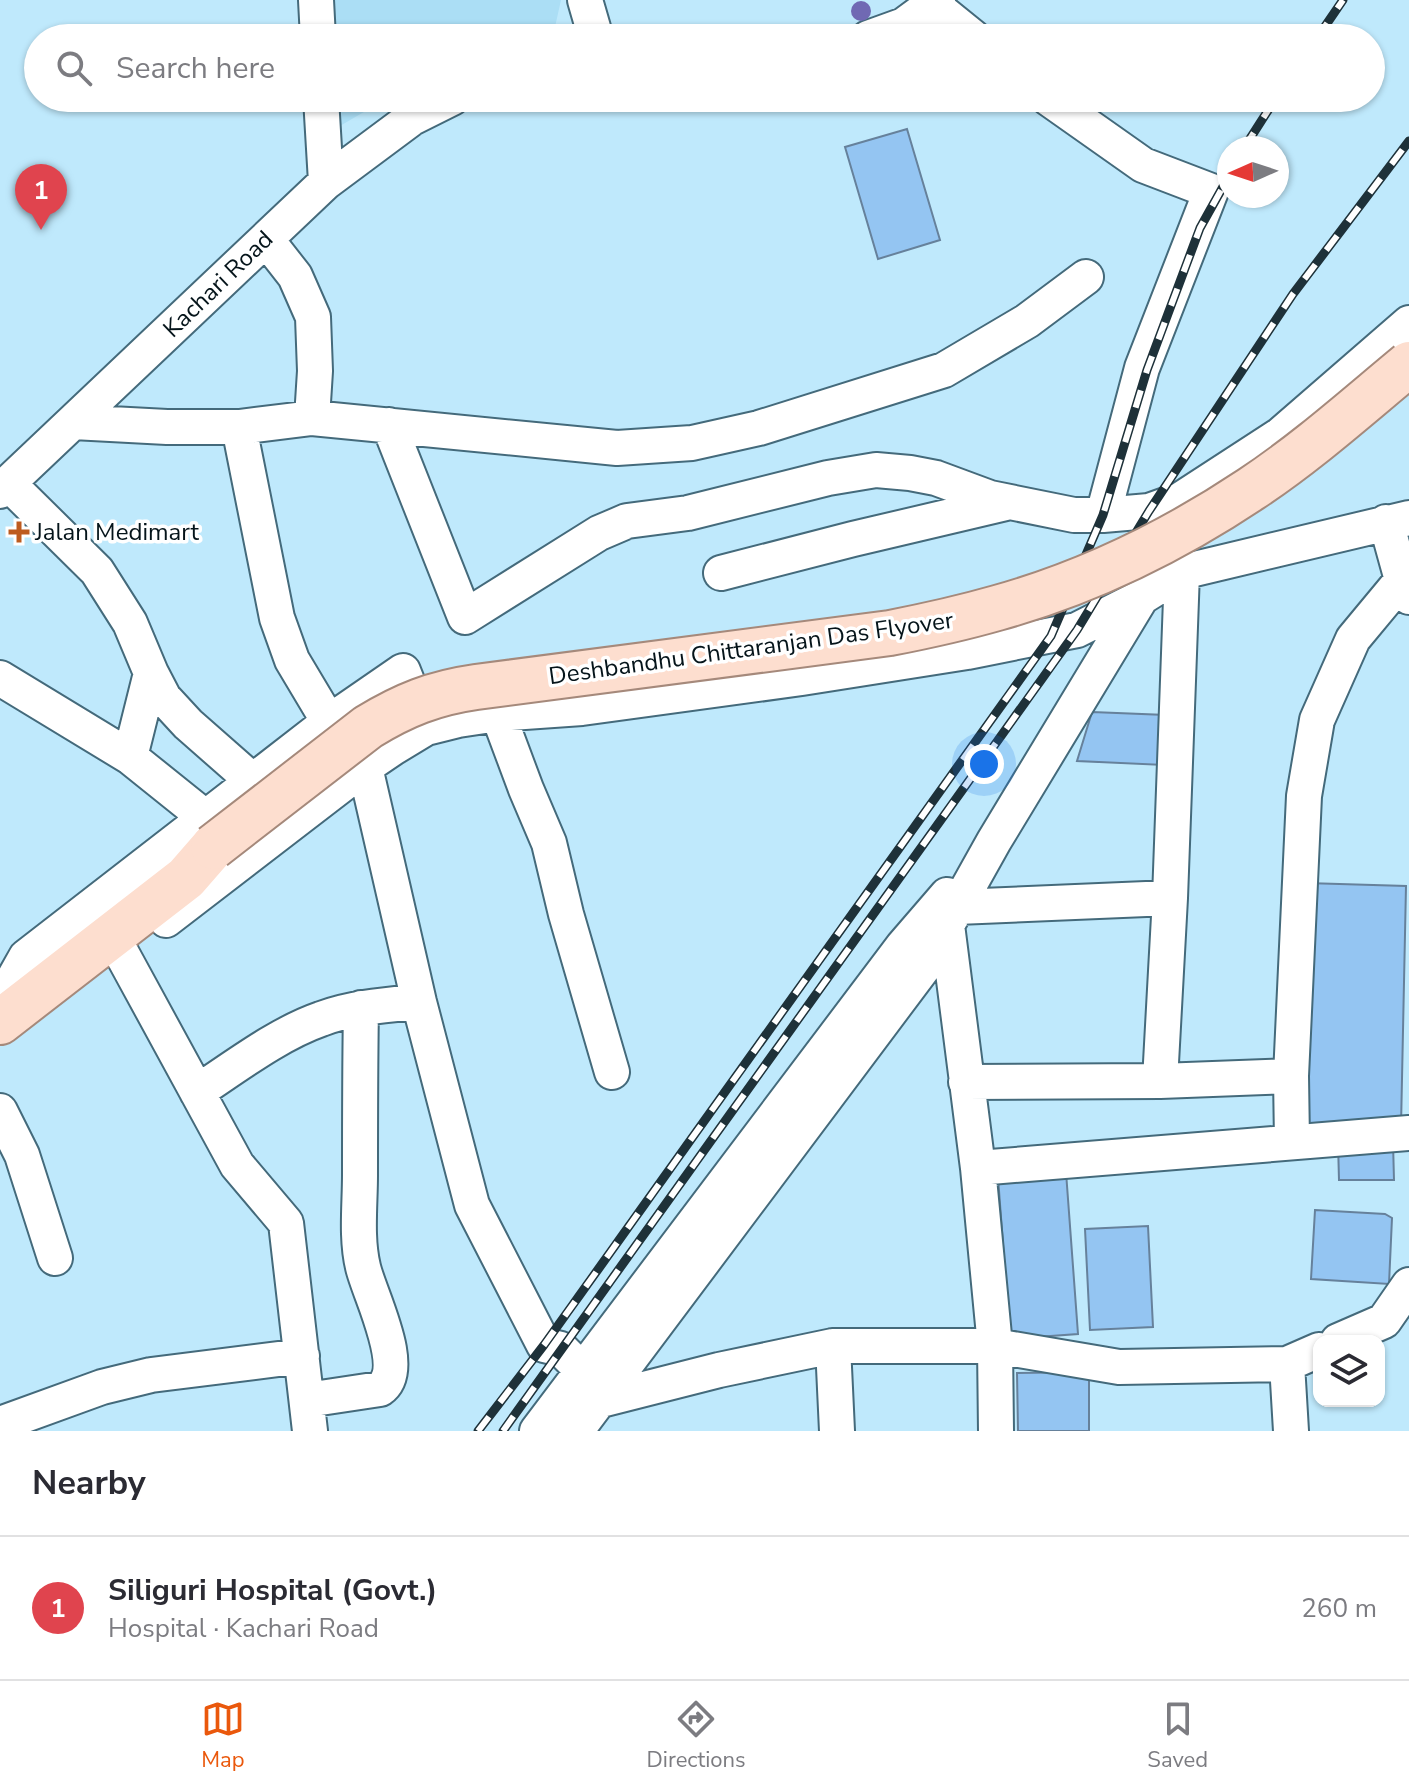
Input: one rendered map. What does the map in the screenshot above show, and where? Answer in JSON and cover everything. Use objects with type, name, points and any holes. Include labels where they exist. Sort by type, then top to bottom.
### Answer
[{"type":"main road","name":"Deshbandhu Chittaranjan Das Flyover","points":[[26,989],[180,864],[210,832],[394,711],[448,691],[890,633],[999,608],[1066,585],[1156,545],[1204,518],[1296,457],[1409,364]]},
{"type":"street","points":[[316,0],[317,24]]},
{"type":"street","points":[[585,0],[592,24]]},
{"type":"street","points":[[905,24],[935,2],[959,24]]},
{"type":"street","points":[[322,112],[326,182]]},
{"type":"street","name":"Kachari Road","points":[[4,487],[326,182],[424,112]]},
{"type":"street","points":[[1068,112],[1143,165],[1211,191],[1142,368],[1103,515]]},
{"type":"street","points":[[266,239],[295,276],[313,317],[315,371],[312,418]]},
{"type":"street","points":[[73,422],[239,427],[312,418],[617,448],[692,443],[759,428],[944,370],[1027,321],[1086,277]]},
{"type":"street","points":[[389,425],[465,617],[599,533],[627,521],[688,513],[828,478],[876,470],[936,478],[990,498],[1074,515],[1149,511],[1180,500],[1280,435],[1409,323]]},
{"type":"street","points":[[239,427],[277,618],[292,660],[329,722]]},
{"type":"street","points":[[4,487],[97,571],[130,623],[164,698],[188,724],[254,782]]},
{"type":"street","points":[[721,573],[1010,502]]},
{"type":"street","points":[[1157,508],[1190,570],[1160,1081]]},
{"type":"street","points":[[26,989],[69,990],[122,954],[365,767],[426,728],[498,714],[582,708],[817,676],[967,652],[1077,630],[1190,570],[1398,520],[1405,589],[1353,639],[1317,720],[1304,796],[1291,1076],[1292,1142]]},
{"type":"street","points":[[576,1431],[923,968],[994,841],[1142,597]]},
{"type":"street","points":[[0,678],[130,757],[210,832],[254,782],[329,722],[403,671],[426,728]]},
{"type":"street","points":[[130,757],[151,673]]},
{"type":"street","points":[[498,714],[549,843],[612,1072]]},
{"type":"street","points":[[365,767],[419,1002],[472,1205],[544,1345],[561,1349],[582,1370]]},
{"type":"street","points":[[537,1431],[903,946],[994,841]]},
{"type":"street","points":[[952,916],[1170,898]]},
{"type":"street","points":[[952,916],[966,1082],[978,1168],[995,1346],[996,1431]]},
{"type":"street","points":[[122,954],[237,1165],[286,1223],[308,1415],[380,1389],[390,1376],[383,1321],[362,1264],[361,1008]]},
{"type":"street","points":[[197,1092],[287,1035],[320,1019],[361,1008],[419,1002]]},
{"type":"street","points":[[966,1082],[1160,1081],[1291,1076]]},
{"type":"street","points":[[0,1111],[22,1155],[55,1258]]},
{"type":"street","points":[[978,1168],[1409,1134]]},
{"type":"street","points":[[1352,1335],[1384,1321],[1409,1285]]},
{"type":"street","points":[[562,1398],[597,1401],[719,1370],[833,1346],[995,1346],[1119,1367],[1287,1364],[1313,1353]]},
{"type":"street","points":[[833,1346],[837,1431]]},
{"type":"street","points":[[0,1424],[102,1387],[151,1375],[302,1356]]},
{"type":"street","points":[[1287,1364],[1291,1431]]},
{"type":"shaded area","points":[[333,0],[561,0],[556,24],[333,24]]},
{"type":"shaded area","points":[[333,112],[364,112],[333,130]]},
{"type":"building","points":[[907,129],[940,240],[878,259],[845,147]]},
{"type":"building","points":[[1092,712],[1166,715],[1164,765],[1077,761]]},
{"type":"building","points":[[1306,883],[1406,886],[1401,1127],[1301,1125]]},
{"type":"building","points":[[1393,1142],[1394,1180],[1339,1180],[1338,1143]]},
{"type":"building","points":[[1066,1172],[1078,1334],[1010,1339],[998,1177]]},
{"type":"building","points":[[1315,1210],[1385,1214],[1392,1218],[1389,1284],[1311,1279]]},
{"type":"building","points":[[1148,1226],[1153,1327],[1090,1330],[1085,1229]]},
{"type":"building","points":[[1089,1372],[1089,1431],[1018,1431],[1017,1373]]},
{"type":"railway","points":[[1327,24],[1343,0]]},
{"type":"railway","points":[[1252,136],[1267,112]]},
{"type":"railway","points":[[503,1431],[1077,630],[1149,511],[1293,294],[1409,141]]},
{"type":"railway","points":[[478,1431],[544,1345],[1051,636],[1103,515],[1147,370],[1200,228],[1217,198]]},
{"type":"place","name":"Siliguri Hospital (Govt.)","points":[[41,230]]},
{"type":"place","name":"Jalan Medimart","points":[[19,532]]}]
